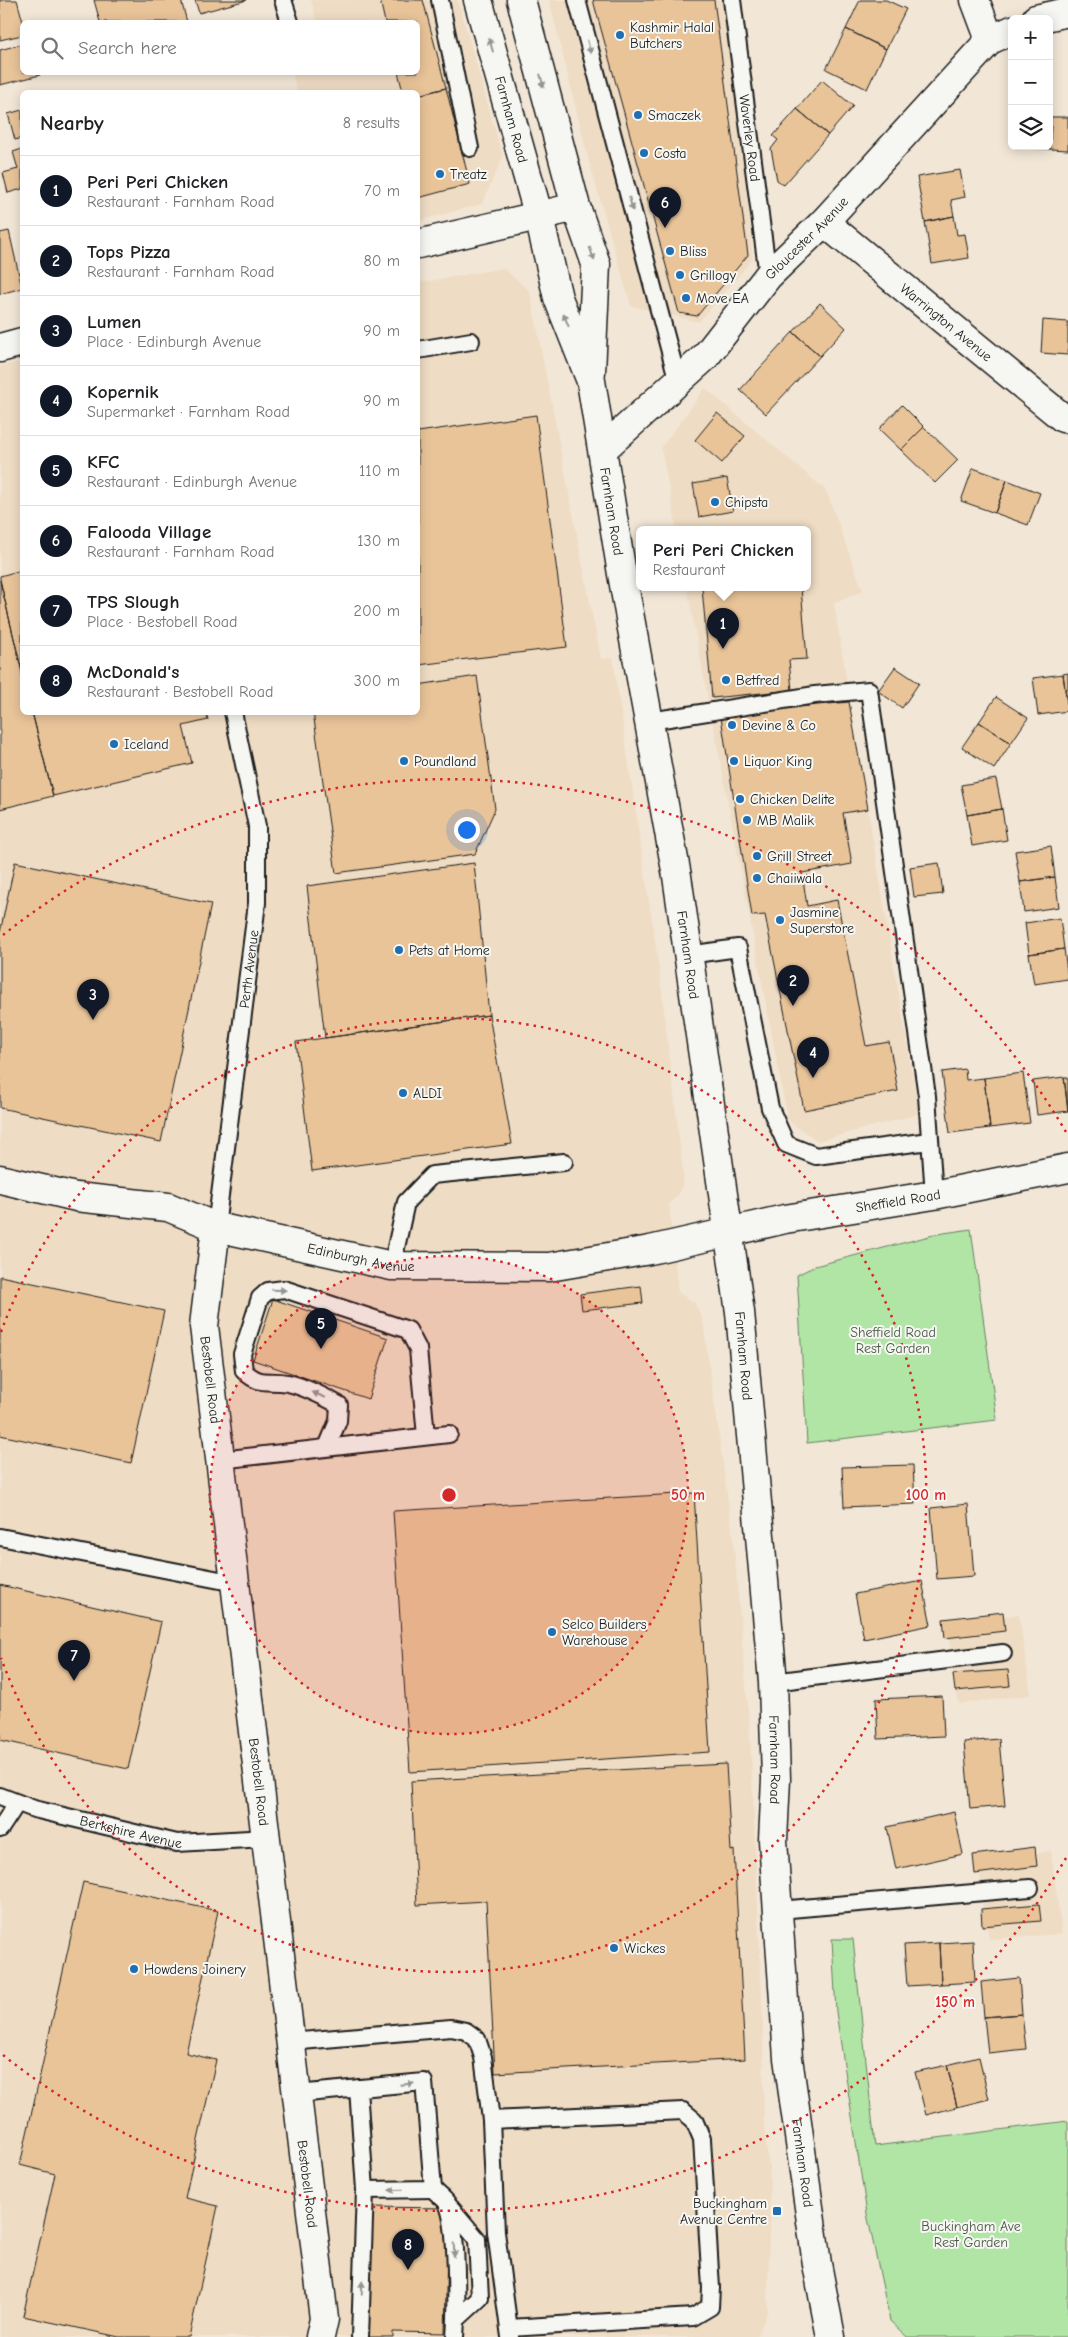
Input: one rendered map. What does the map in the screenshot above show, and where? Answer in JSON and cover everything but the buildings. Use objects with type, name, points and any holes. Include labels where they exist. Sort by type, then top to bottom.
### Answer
[{"type":"street","name":"Farnham Road","points":[[478,0],[539,217],[558,298],[591,381]]},
{"type":"street","name":"Farnham Road","points":[[521,0],[576,207],[596,264],[591,381],[622,574],[677,876],[740,1312],[773,1682],[776,1779],[773,1840],[788,2058],[817,2264],[831,2337]]},
{"type":"street","points":[[975,0],[1001,35]]},
{"type":"street","points":[[1053,15],[1068,12]]},
{"type":"street","name":"Gloucester Avenue","points":[[602,449],[705,357],[768,276],[824,222],[1001,35]]},
{"type":"street","points":[[420,244],[576,207]]},
{"type":"street","name":"Warrington Avenue","points":[[824,222],[1063,418],[1068,419]]},
{"type":"street","points":[[0,348],[20,343]]},
{"type":"street","name":"Sheffield Road","points":[[728,1232],[785,1219],[934,1195],[1068,1168]]},
{"type":"street","name":"Edinburgh Avenue","points":[[0,1179],[76,1197],[168,1207],[216,1227],[392,1266],[549,1266],[650,1250],[728,1232]]},
{"type":"street","name":"Bestobell Road","points":[[216,1227],[204,1326],[324,2319],[320,2337]]},
{"type":"lane","points":[[284,0],[289,20]]},
{"type":"lane","points":[[440,0],[470,148]]},
{"type":"lane","points":[[577,0],[678,382]]},
{"type":"lane","name":"Waverley Road","points":[[732,0],[768,276]]},
{"type":"lane","points":[[420,350],[471,341]]},
{"type":"lane","points":[[650,721],[815,695],[869,690],[928,1096],[929,1141],[934,1195]]},
{"type":"lane","name":"Perth Avenue","points":[[216,1227],[257,903],[256,826],[234,715]]},
{"type":"lane","points":[[688,955],[738,948],[770,1108],[786,1144],[816,1156],[929,1141]]},
{"type":"lane","points":[[392,1266],[406,1202],[432,1176],[564,1162]]},
{"type":"lane","points":[[327,1447],[338,1421],[338,1405],[323,1396],[287,1383],[254,1381],[244,1371],[242,1354],[260,1298],[268,1291],[284,1289],[408,1330],[418,1349],[426,1436]]},
{"type":"lane","points":[[220,1460],[449,1434]]},
{"type":"lane","points":[[0,1537],[235,1583]]},
{"type":"lane","points":[[773,1682],[1003,1652]]},
{"type":"lane","name":"Berkshire Avenue","points":[[0,1796],[34,1809],[177,1843],[266,1838]]},
{"type":"lane","points":[[0,1829],[17,1803]]},
{"type":"lane","points":[[779,1910],[1030,1888]]},
{"type":"lane","points":[[290,2042],[452,2028],[466,2031],[477,2039],[483,2057],[491,2120],[496,2232],[510,2333],[692,2317],[710,2306],[711,2288],[702,2139],[694,2120],[683,2111],[491,2120]]},
{"type":"lane","points":[[297,2094],[424,2082],[433,2190],[477,2240],[480,2298],[456,2320]]},
{"type":"lane","points":[[358,2088],[365,2190],[360,2337]]},
{"type":"lane","points":[[365,2190],[433,2190]]},
{"type":"lane","points":[[446,2203],[453,2229],[455,2337]]},
{"type":"shaded area","points":[[311,0],[458,0],[503,157],[482,204],[420,220],[420,90],[296,90],[293,75],[420,75],[420,20],[316,20]]},
{"type":"shaded area","points":[[549,0],[728,0],[753,259],[699,322],[631,306],[589,162]]},
{"type":"shaded area","points":[[503,268],[530,291],[601,659],[613,658],[659,967],[684,1180],[678,1195],[669,1204],[678,1292],[695,1303],[703,1321],[733,1535],[750,1730],[763,2022],[764,2123],[770,2177],[768,2311],[757,2337],[0,2337],[0,366],[20,361],[20,715],[420,715],[420,283]]},
{"type":"shaded area","points":[[705,388],[826,490],[863,591],[834,603],[847,682],[709,705],[688,591],[811,591],[811,526],[676,526],[661,448]]},
{"type":"shaded area","points":[[849,697],[919,1114],[818,1141],[788,1121],[712,718]]},
{"type":"shaded area","points":[[1019,1614],[1031,1695],[959,1704],[953,1674],[948,1624]]},
{"type":"shaded area","points":[[1051,1851],[1062,1934],[989,1939],[982,1901],[979,1861]]},
{"type":"green space","name":"Sheffield Road Rest Garden","points":[[971,1229],[997,1420],[807,1443],[797,1275],[815,1266],[937,1234]]},
{"type":"green space","name":"Buckingham Ave Rest Garden","points":[[832,1939],[853,1939],[875,2146],[1068,2121],[1068,2337],[907,2337],[890,2321],[867,2214],[836,2012]]},
{"type":"place","name":"Kashmir Halal Butchers","points":[[620,35]]},
{"type":"place","name":"Smaczek","points":[[638,115]]},
{"type":"place","name":"Costa","points":[[644,153]]},
{"type":"place","name":"Treatz","points":[[440,174]]},
{"type":"place","name":"Falooda Village","points":[[665,228]]},
{"type":"place","name":"Bliss","points":[[670,251]]},
{"type":"place","name":"Grillogy","points":[[680,275]]},
{"type":"place","name":"Move EA","points":[[686,298]]},
{"type":"place","name":"Chipsta","points":[[715,502]]},
{"type":"place","name":"Peri Peri Chicken","points":[[723,649]]},
{"type":"place","name":"Betfred","points":[[726,680]]},
{"type":"place","name":"Devine & Co","points":[[732,725]]},
{"type":"place","name":"Iceland","points":[[114,744]]},
{"type":"place","name":"Poundland","points":[[404,761]]},
{"type":"place","name":"Liquor King","points":[[734,761]]},
{"type":"place","name":"Chicken Delite","points":[[740,799]]},
{"type":"place","name":"MB Malik","points":[[747,820]]},
{"type":"place","name":"Grill Street","points":[[757,856]]},
{"type":"place","name":"Chaiiwala","points":[[757,878]]},
{"type":"place","name":"Jasmine Superstore","points":[[780,920]]},
{"type":"place","name":"Pets at Home","points":[[399,950]]},
{"type":"place","name":"Tops Pizza","points":[[793,1006]]},
{"type":"place","name":"Lumen","points":[[93,1020]]},
{"type":"place","name":"Kopernik","points":[[813,1078]]},
{"type":"place","name":"ALDI","points":[[403,1093]]},
{"type":"place","name":"KFC","points":[[321,1349]]},
{"type":"place","name":"Selco Builders Warehouse","points":[[552,1632]]},
{"type":"place","name":"TPS Slough","points":[[74,1681]]},
{"type":"place","name":"Wickes","points":[[614,1948]]},
{"type":"place","name":"Howdens Joinery","points":[[134,1969]]},
{"type":"place","name":"Buckingham Avenue Centre","points":[[777,2211]]},
{"type":"place","name":"McDonald's","points":[[408,2270]]}]
